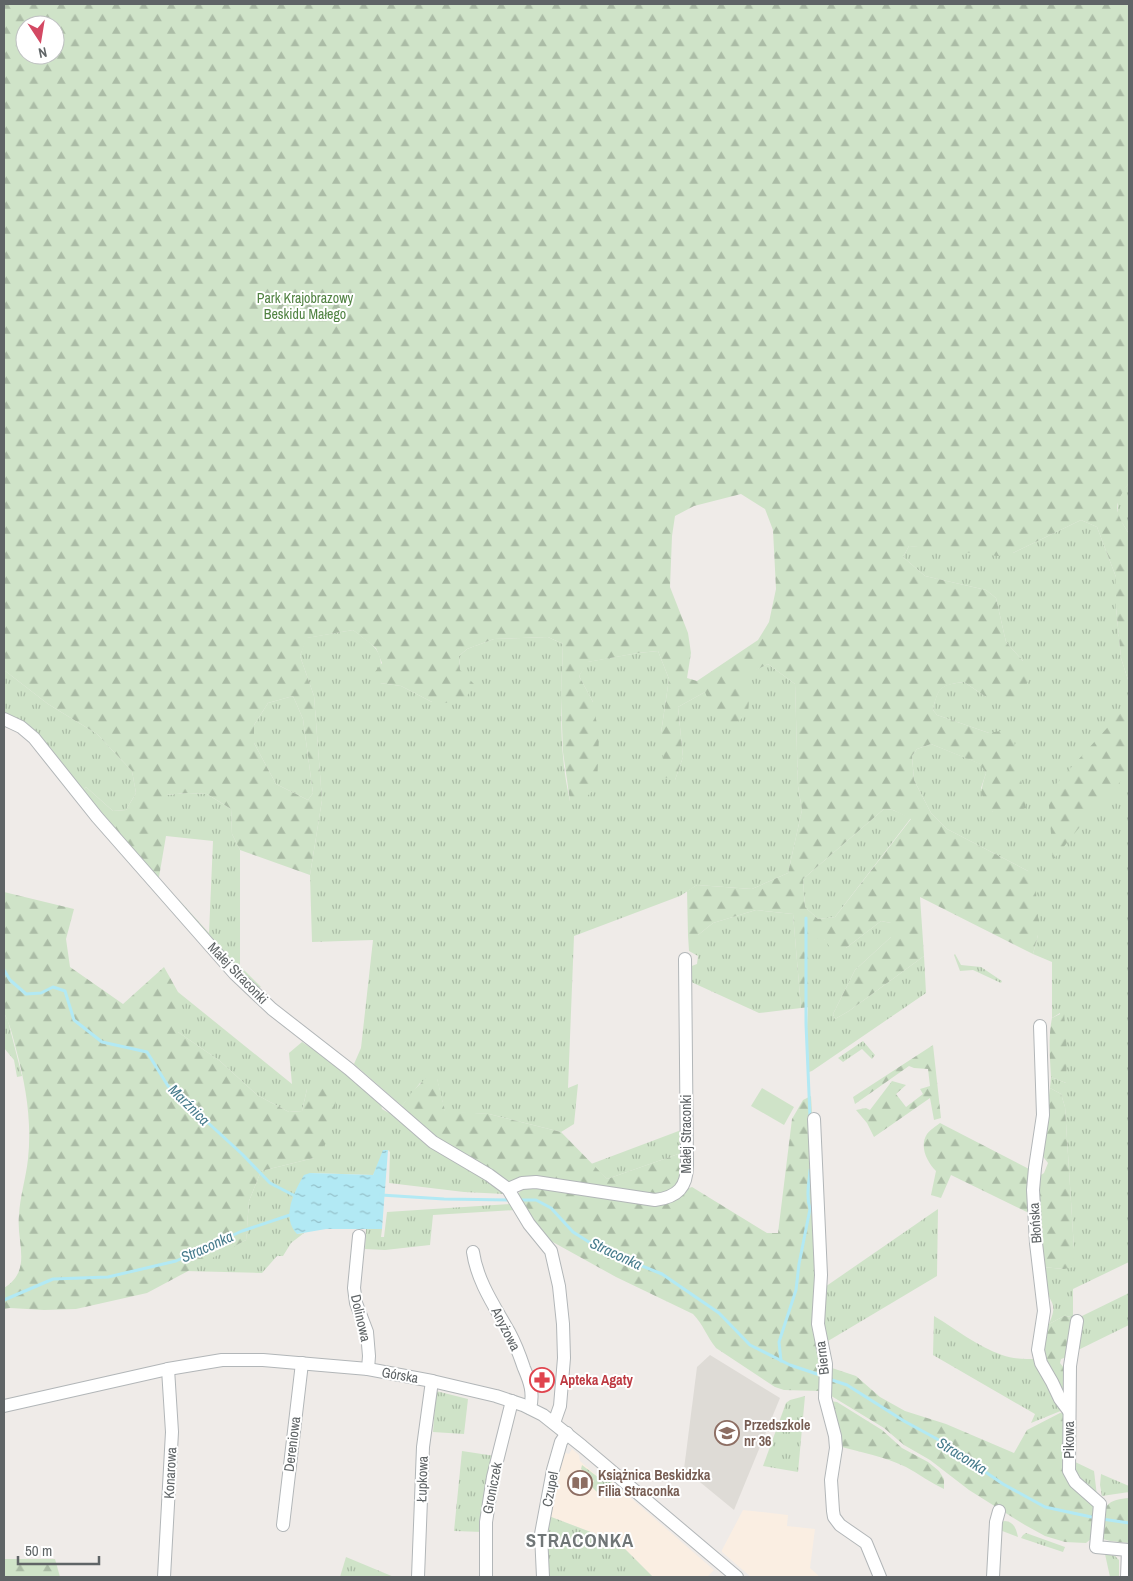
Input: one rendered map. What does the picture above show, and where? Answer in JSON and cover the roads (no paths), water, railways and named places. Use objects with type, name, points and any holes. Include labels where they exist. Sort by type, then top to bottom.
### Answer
[{"type":"street","name":"Małej Straconki","points":[[4,719],[21,727],[34,738],[97,817],[235,974],[267,1004],[349,1069],[433,1142],[488,1175],[509,1192],[518,1208],[550,1251],[559,1286],[564,1358],[560,1406],[554,1423]]},
{"type":"street","name":"Małej Straconki","points":[[509,1192],[522,1184],[536,1182],[655,1200],[674,1195],[682,1187],[686,1180],[688,1164],[685,959]]},
{"type":"street","name":"Błońska","points":[[1040,1026],[1043,1115],[1035,1168],[1034,1190],[1036,1243],[1044,1311],[1038,1350],[1041,1363],[1069,1412]]},
{"type":"street","name":"Bierna","points":[[814,1118],[821,1275],[818,1324],[826,1364],[825,1394],[836,1448],[831,1480],[834,1517],[840,1525],[866,1543],[880,1577]]},
{"type":"street","name":"Dolinowa","points":[[359,1236],[354,1288],[356,1303],[367,1332],[368,1369]]},
{"type":"street","name":"Anyżowa","points":[[473,1252],[483,1284],[510,1334],[532,1388],[533,1399],[530,1408]]},
{"type":"street","name":"Pikowa","points":[[1077,1322],[1070,1366],[1069,1470],[1075,1482],[1100,1504],[1096,1547],[1128,1550],[1127,1577]]},
{"type":"street","name":"Górska","points":[[4,1406],[168,1369],[222,1360],[302,1363],[368,1369],[432,1380],[512,1401],[530,1408],[554,1423],[737,1577]]},
{"type":"street","name":"Dereniowa","points":[[283,1525],[302,1363]]},
{"type":"street","name":"Konarowa","points":[[164,1577],[172,1432],[168,1369]]},
{"type":"street","name":"Łupkowa","points":[[418,1577],[423,1447],[432,1380]]},
{"type":"street","name":"Groniczek","points":[[486,1577],[486,1522],[493,1477],[512,1401]]},
{"type":"street","name":"Czupel","points":[[543,1577],[541,1534],[553,1470],[561,1442],[567,1433]]},
{"type":"street","points":[[994,1577],[996,1522],[999,1511]]},
{"type":"water","points":[[383,1150],[388,1150],[382,1229],[326,1229],[297,1234],[292,1227],[290,1212],[296,1189],[304,1175],[310,1173],[373,1175]]},
{"type":"waterway","points":[[806,918],[806,1024],[810,1117]]},
{"type":"waterway","name":"Marźnica","points":[[4,970],[10,980],[26,994],[41,993],[53,987],[65,991],[74,1020],[102,1042],[147,1052],[168,1086],[242,1154],[270,1183],[295,1196]]},
{"type":"waterway","points":[[781,1361],[779,1342],[796,1290],[810,1209],[808,1194],[810,1170]]},
{"type":"waterway","name":"Straconka","points":[[381,1195],[444,1199],[510,1200]]},
{"type":"waterway","name":"Straconka","points":[[519,1200],[536,1200],[551,1208],[573,1232],[600,1249],[662,1274],[719,1313],[750,1345],[790,1365],[823,1376]]},
{"type":"waterway","name":"Straconka","points":[[4,1300],[53,1279],[108,1277],[176,1261],[242,1231],[293,1214]]},
{"type":"waterway","name":"Straconka","points":[[829,1379],[847,1385],[904,1421],[937,1439],[1003,1484],[1045,1507],[1096,1518]]},
{"type":"waterway","name":"Straconka","points":[[1102,1519],[1129,1523]]},
{"type":"place","name":"Apteka Agaty","points":[[542,1380]]},
{"type":"place","name":"Przedszkole nr 36","points":[[727,1433]]},
{"type":"place","name":"Książnica Beskidzka Filia Straconka","points":[[580,1483]]},
{"type":"district","name":"STRACONKA","points":[[580,1540]]},
{"type":"park label","name":"Park Krajobrazowy Beskidu Małego","points":[[305,306]]}]
